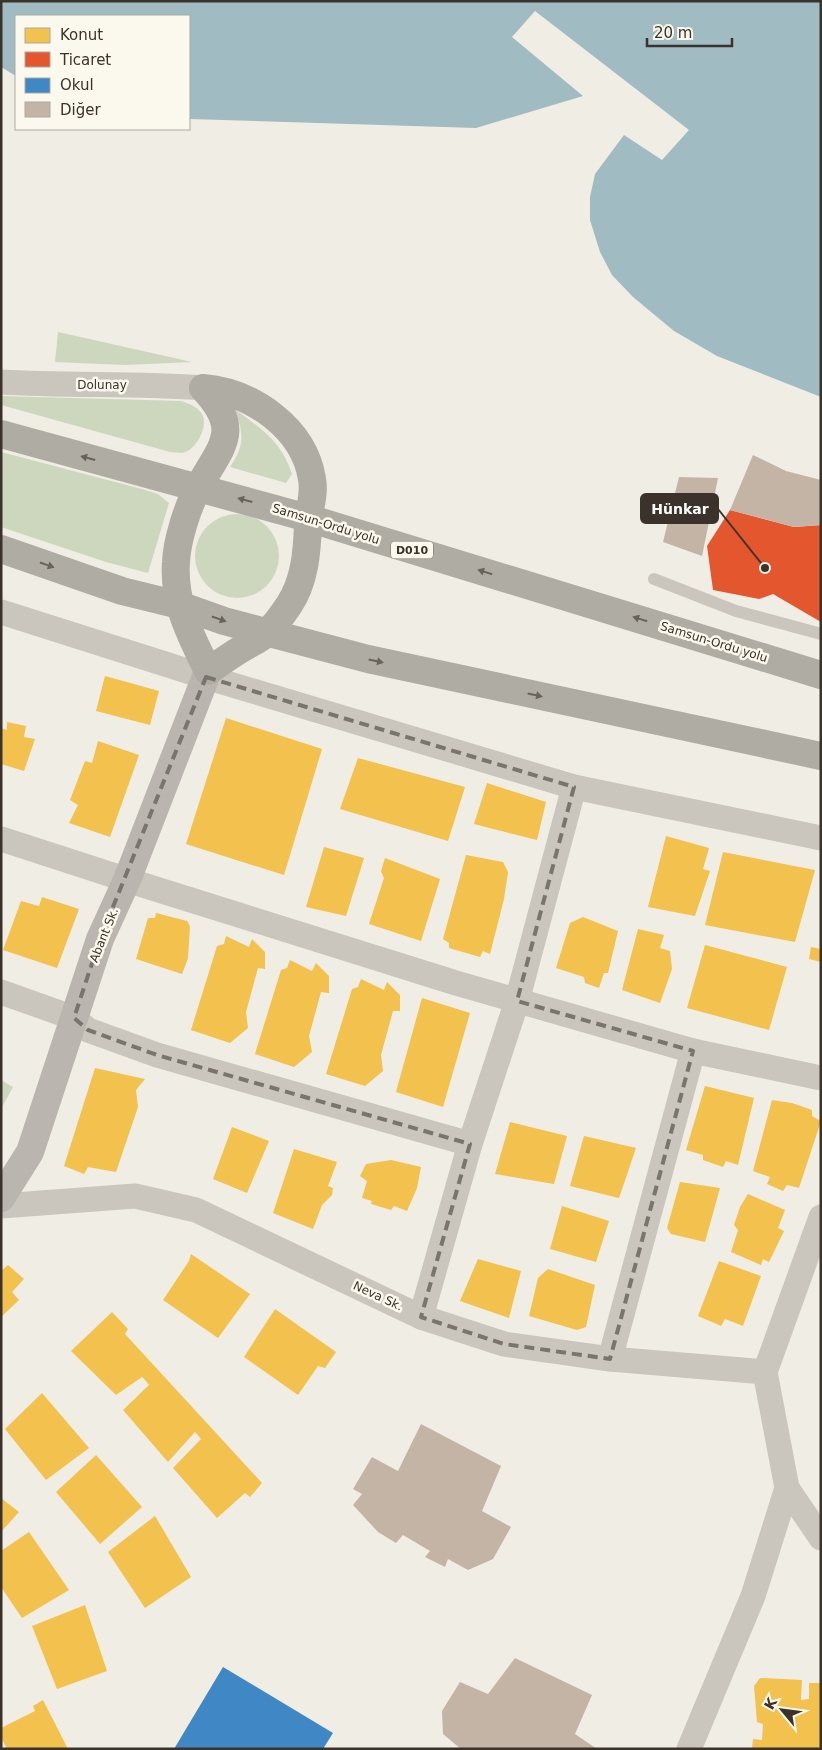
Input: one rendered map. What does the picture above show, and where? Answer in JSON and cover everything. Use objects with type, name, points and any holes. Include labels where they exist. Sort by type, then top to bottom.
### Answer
[{"type":"highway","points":[[203,388],[222,391],[244,398],[271,416],[289,432],[304,454],[312,480],[313,491],[308,518],[307,555],[296,594],[268,633],[207,674],[179,605],[176,582],[178,546],[184,523],[198,487],[224,443],[226,434],[224,419],[218,406],[203,388]]},
{"type":"highway","name":"Samsun-Ordu yolu","points":[[1,434],[308,518],[821,674]]},
{"type":"highway","points":[[1,549],[122,591],[179,605],[224,621],[368,659],[821,756]]},
{"type":"street","name":"Dolunay","points":[[1,382],[53,385],[154,385],[203,388]]},
{"type":"street","points":[[1,612],[574,787],[821,838]]},
{"type":"street","name":"Abant Sk.","points":[[1,1198],[30,1152],[100,939],[127,880],[207,674]]},
{"type":"street","points":[[421,1317],[470,1144],[517,1001],[574,787]]},
{"type":"street","points":[[1,839],[517,1001],[693,1051],[821,1078]]},
{"type":"street","points":[[1,992],[74,1018],[88,1030],[157,1055],[470,1144]]},
{"type":"street","points":[[610,1359],[693,1051]]},
{"type":"street","name":"Neva Sk.","points":[[1,1206],[135,1196],[196,1210],[421,1317],[504,1344],[610,1359],[766,1372]]},
{"type":"street","points":[[821,1217],[766,1372],[787,1488],[821,1538]]},
{"type":"street","points":[[690,1749],[753,1596],[787,1488]]},
{"type":"lane","points":[[654,579],[736,611],[821,634]]},
{"type":"highlighted area","points":[[206,677],[574,787],[517,1001],[693,1051],[610,1359],[504,1344],[421,1317],[470,1144],[157,1055],[88,1030],[74,1018],[100,939]]},
{"type":"green space","points":[[58,332],[192,362],[126,365],[55,362]]},
{"type":"green space","points":[[1,396],[181,401],[200,411],[204,419],[204,425],[200,437],[192,448],[182,453],[170,452],[1,405]]},
{"type":"green space","points":[[234,409],[261,429],[276,444],[292,474],[286,483],[230,467],[238,452],[241,439],[240,425]]},
{"type":"green space","points":[[1,452],[142,489],[158,494],[169,503],[148,573],[106,562],[1,527]]},
{"type":"green space","points":[[237,514],[253,517],[272,533],[276,540],[279,556],[276,572],[260,591],[253,595],[237,598],[221,595],[202,579],[198,572],[195,556],[198,540],[214,521],[221,517]]},
{"type":"green space","points":[[1,1080],[13,1087],[1,1109]]},
{"type":"water","points":[[1,1],[821,1],[821,397],[717,356],[674,331],[633,297],[612,275],[600,252],[590,220],[590,197],[595,174],[624,135],[662,160],[689,130],[535,11],[512,37],[583,96],[476,128],[190,119],[190,15],[15,15],[15,75],[1,67]]},
{"type":"building: Konut","points":[[105,676],[159,691],[150,725],[96,711]]},
{"type":"building: Konut","points":[[226,718],[322,749],[284,875],[186,844]]},
{"type":"building: Konut","points":[[7,722],[26,726],[24,737],[35,739],[24,771],[1,764],[1,728],[7,730]]},
{"type":"building: Konut","points":[[98,741],[139,755],[110,837],[69,823],[78,805],[70,800],[85,761],[92,763]]},
{"type":"building: Konut","points":[[358,758],[465,787],[448,841],[340,809]]},
{"type":"building: Konut","points":[[487,783],[546,802],[537,840],[474,824]]},
{"type":"building: Konut","points":[[666,836],[709,848],[703,869],[710,871],[695,916],[648,907]]},
{"type":"building: Konut","points":[[324,847],[364,858],[346,916],[306,907]]},
{"type":"building: Konut","points":[[723,852],[815,870],[795,942],[705,925]]},
{"type":"building: Konut","points":[[466,855],[503,862],[508,872],[504,899],[490,954],[483,951],[480,957],[449,948],[449,943],[443,939]]},
{"type":"building: Konut","points":[[385,858],[440,879],[421,941],[369,924],[384,878],[381,871]]},
{"type":"building: Konut","points":[[42,897],[79,909],[57,968],[3,950],[21,901],[39,906]]},
{"type":"building: Konut","points":[[156,913],[187,921],[190,926],[188,958],[182,974],[136,959],[148,918],[155,918]]},
{"type":"building: Konut","points":[[583,917],[618,931],[608,973],[604,973],[599,988],[585,983],[584,977],[556,968],[570,923]]},
{"type":"building: Konut","points":[[638,929],[664,935],[660,948],[670,951],[672,969],[660,1003],[622,990]]},
{"type":"building: Konut","points":[[226,936],[249,947],[252,939],[265,952],[265,969],[258,968],[246,1012],[248,1028],[230,1043],[191,1030],[217,946],[224,944]]},
{"type":"building: Konut","points":[[705,945],[787,967],[769,1030],[687,1008]]},
{"type":"building: Konut","points":[[811,947],[821,949],[821,962],[809,959]]},
{"type":"building: Konut","points":[[290,960],[312,971],[316,963],[329,976],[329,993],[321,992],[309,1036],[312,1052],[294,1067],[255,1054],[281,970],[287,968]]},
{"type":"building: Konut","points":[[361,979],[384,990],[387,982],[400,995],[400,1011],[393,1011],[381,1055],[383,1071],[365,1086],[326,1074],[352,989],[358,987]]},
{"type":"building: Konut","points":[[422,998],[470,1013],[443,1107],[396,1092]]},
{"type":"building: Konut","points":[[95,1068],[145,1079],[136,1090],[138,1107],[116,1172],[88,1167],[84,1174],[64,1166]]},
{"type":"building: Konut","points":[[705,1086],[754,1098],[738,1165],[726,1161],[723,1167],[703,1160],[703,1155],[686,1150]]},
{"type":"building: Konut","points":[[772,1100],[792,1103],[812,1110],[812,1116],[821,1121],[799,1188],[787,1185],[783,1191],[767,1184],[770,1177],[753,1171]]},
{"type":"building: Konut","points":[[510,1122],[567,1136],[554,1184],[495,1174]]},
{"type":"building: Konut","points":[[232,1127],[269,1141],[247,1193],[213,1179]]},
{"type":"building: Konut","points":[[584,1136],[636,1148],[619,1198],[570,1186]]},
{"type":"building: Konut","points":[[294,1149],[337,1162],[328,1186],[333,1188],[332,1195],[322,1205],[313,1229],[273,1213]]},
{"type":"building: Konut","points":[[391,1160],[421,1167],[417,1188],[407,1211],[394,1206],[391,1210],[371,1204],[372,1201],[362,1198],[367,1181],[360,1176],[366,1164]]},
{"type":"building: Konut","points":[[680,1182],[720,1188],[705,1242],[671,1234],[667,1228]]},
{"type":"building: Konut","points":[[748,1194],[785,1210],[778,1228],[784,1231],[769,1262],[763,1259],[761,1265],[731,1252],[738,1230],[734,1225],[740,1207]]},
{"type":"building: Konut","points":[[562,1206],[609,1221],[596,1262],[550,1249]]},
{"type":"building: Konut","points":[[191,1254],[250,1294],[218,1338],[163,1300],[189,1261]]},
{"type":"building: Konut","points":[[478,1259],[521,1271],[509,1318],[460,1301]]},
{"type":"building: Konut","points":[[719,1261],[761,1276],[743,1326],[725,1319],[721,1326],[698,1316]]},
{"type":"building: Konut","points":[[8,1265],[24,1279],[12,1292],[19,1300],[1,1317],[1,1271]]},
{"type":"building: Konut","points":[[548,1269],[595,1285],[586,1327],[577,1330],[529,1316],[538,1278]]},
{"type":"building: Konut","points":[[275,1309],[336,1352],[325,1368],[318,1366],[298,1395],[244,1357]]},
{"type":"building: Konut","points":[[112,1312],[128,1329],[125,1334],[262,1483],[250,1497],[245,1493],[217,1518],[173,1468],[201,1439],[195,1432],[168,1462],[123,1410],[149,1385],[145,1380],[142,1377],[116,1395],[71,1351]]},
{"type":"building: Konut","points":[[42,1393],[89,1448],[46,1480],[5,1429]]},
{"type":"building: Konut","points":[[96,1455],[142,1507],[100,1544],[56,1492]]},
{"type":"building: Konut","points":[[1,1498],[19,1512],[1,1532]]},
{"type":"building: Konut","points":[[155,1516],[191,1577],[145,1608],[108,1552]]},
{"type":"building: Konut","points":[[29,1532],[69,1590],[22,1618],[1,1587],[1,1551]]},
{"type":"building: Konut","points":[[85,1605],[107,1671],[57,1689],[32,1626]]},
{"type":"building: Konut","points":[[760,1678],[802,1680],[801,1700],[809,1699],[809,1683],[821,1683],[821,1749],[752,1749],[753,1739],[762,1740],[763,1724],[757,1722],[754,1686]]},
{"type":"building: Konut","points":[[43,1700],[68,1749],[7,1749],[1,1737],[1,1728],[35,1711],[33,1706]]},
{"type":"building: Ticaret","points":[[730,510],[794,527],[821,525],[821,622],[773,594],[759,599],[713,590],[707,546]]},
{"type":"building: Okul","points":[[223,1667],[333,1733],[323,1749],[174,1749]]},
{"type":"building: Diğer","points":[[753,455],[786,471],[821,480],[821,525],[794,527],[730,510]]},
{"type":"building: Diğer","points":[[679,477],[718,478],[702,556],[663,542]]},
{"type":"building: Diğer","points":[[421,1424],[501,1466],[482,1511],[511,1527],[493,1559],[468,1570],[448,1559],[445,1567],[425,1557],[430,1551],[403,1535],[396,1543],[378,1532],[353,1505],[362,1494],[353,1489],[372,1457],[398,1471]]},
{"type":"building: Diğer","points":[[515,1658],[592,1695],[575,1734],[597,1749],[461,1749],[443,1734],[442,1711],[460,1682],[488,1694]]},
{"type":"place","name":"Hünkar","points":[[765,568]]}]
